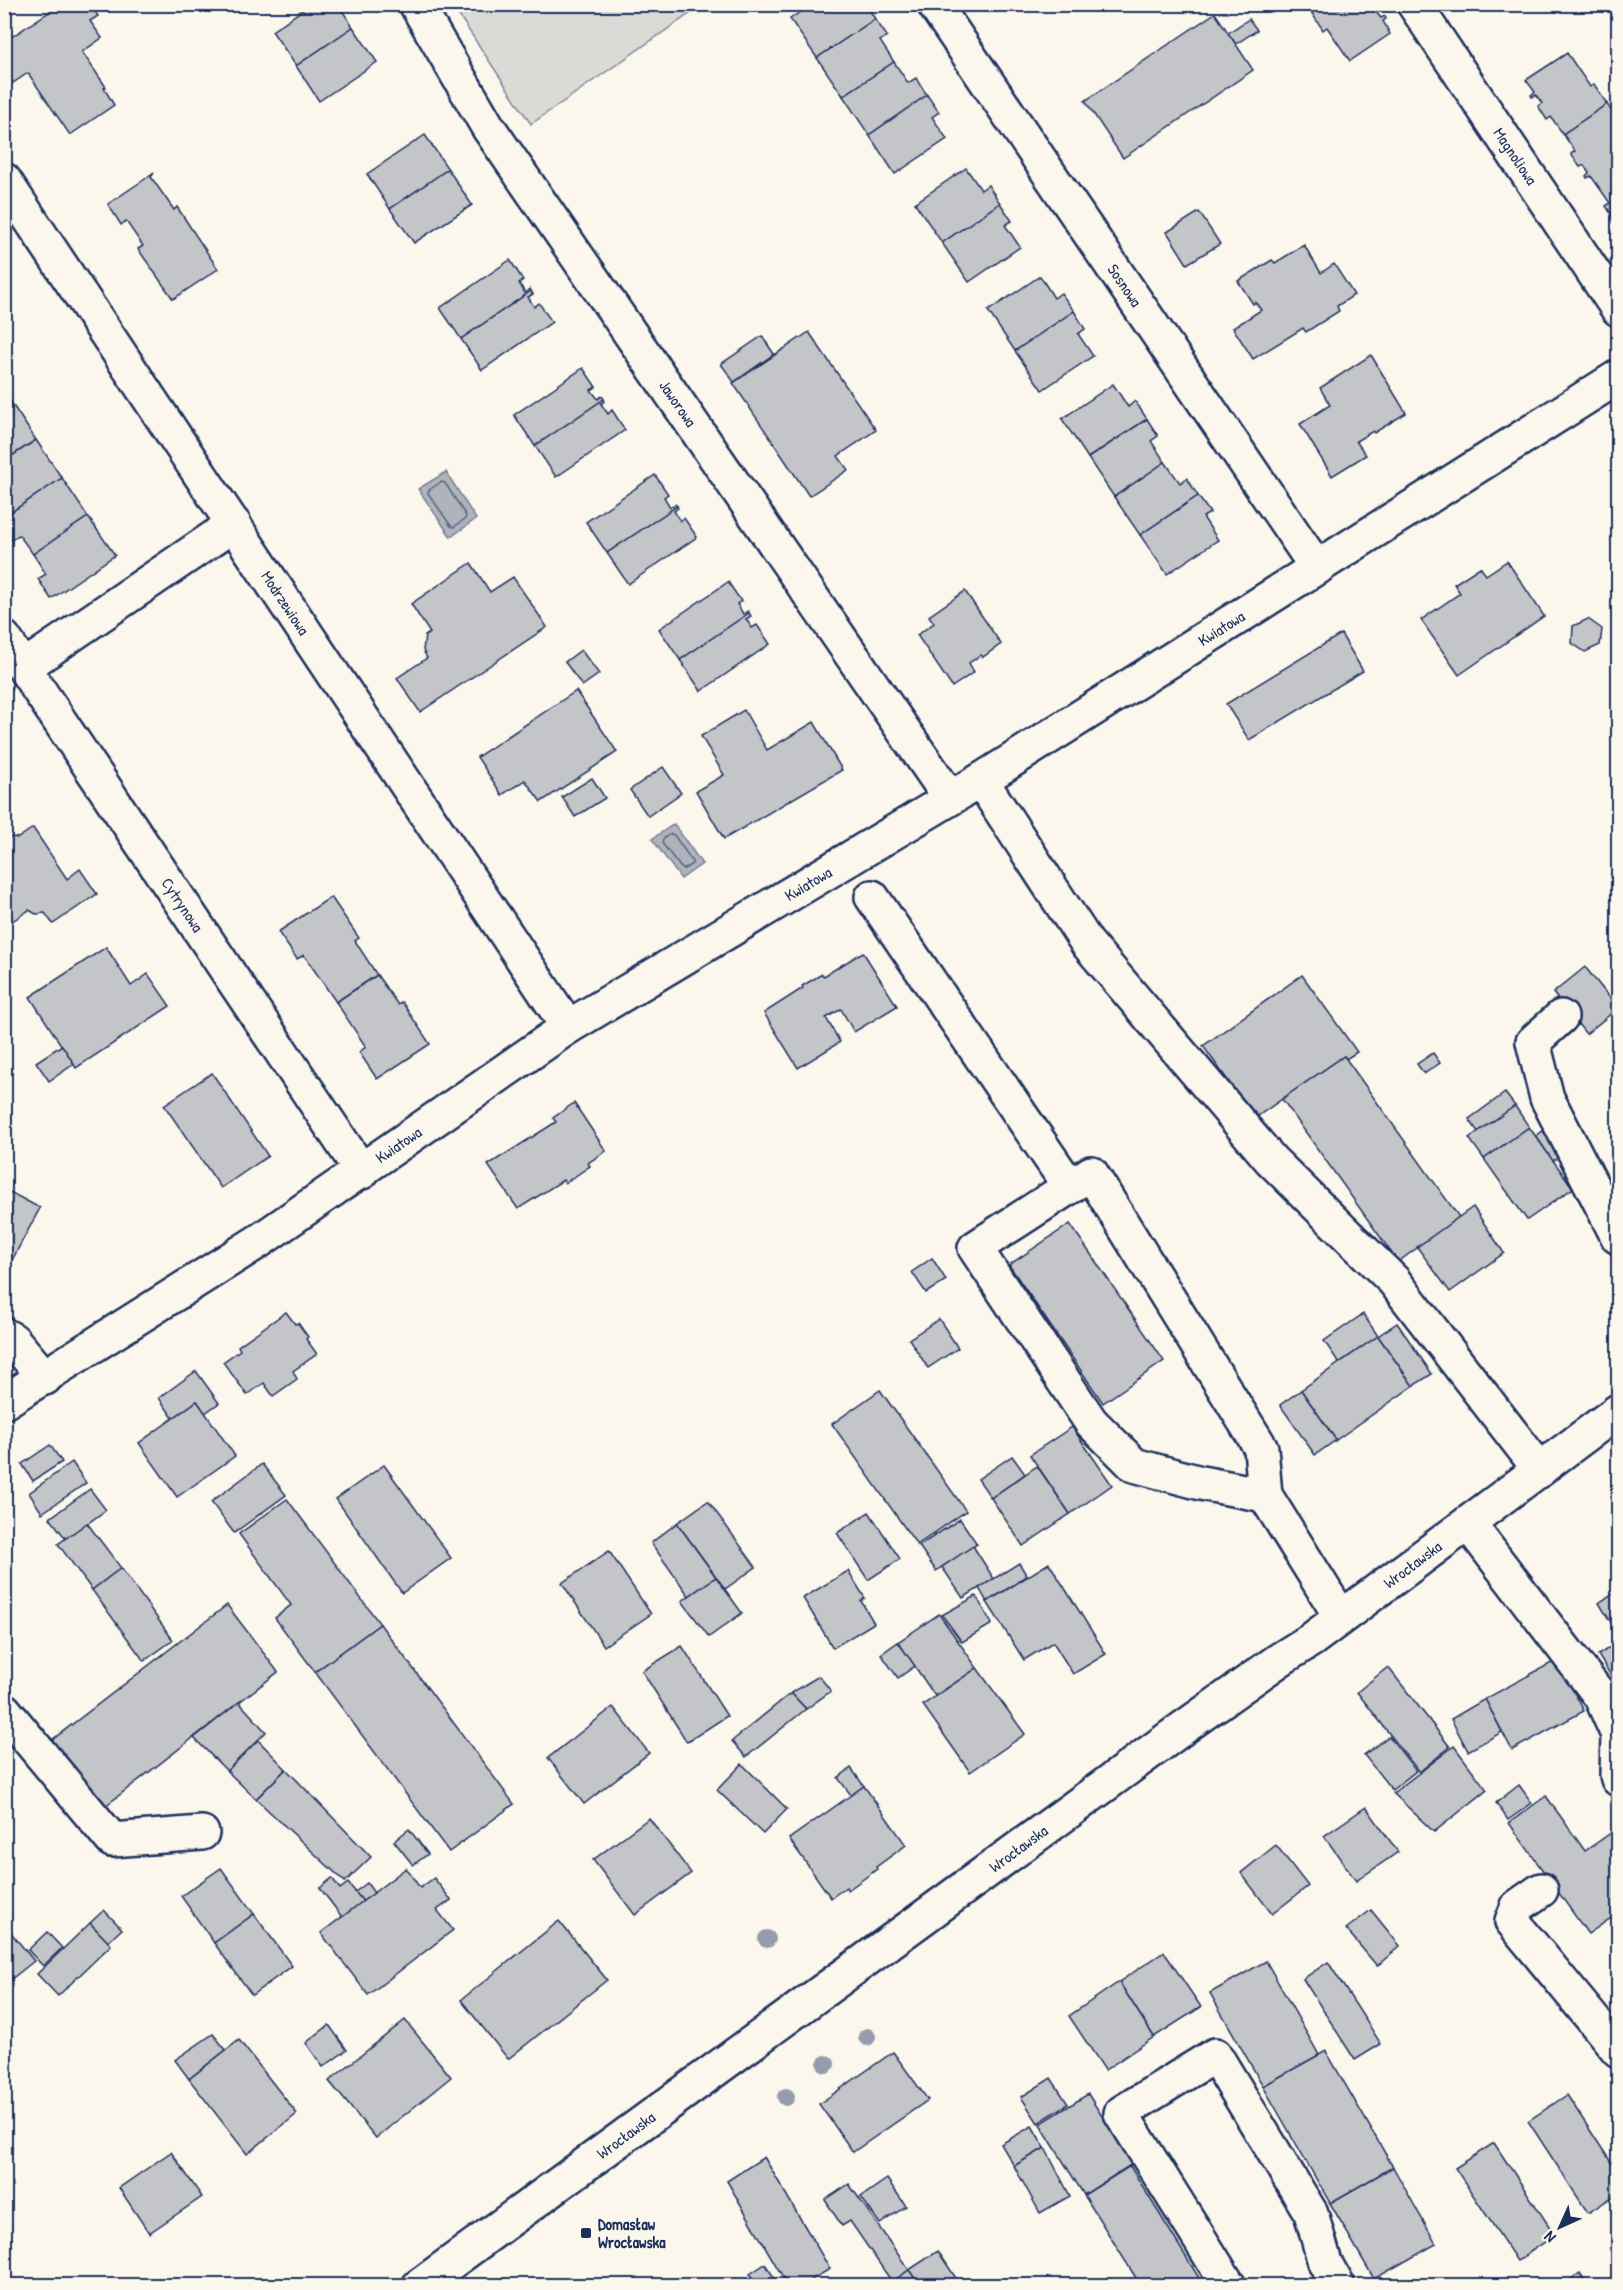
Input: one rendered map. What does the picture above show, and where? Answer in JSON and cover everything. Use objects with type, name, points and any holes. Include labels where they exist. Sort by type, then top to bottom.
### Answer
[{"type":"street","name":"Jaworowa","points":[[416,4],[488,127],[950,798]]},
{"type":"street","name":"Sosnowa","points":[[934,4],[1317,568]]},
{"type":"street","name":"Magnoliowa","points":[[1414,4],[1618,309]]},
{"type":"street","name":"Modrzewiowa","points":[[4,180],[568,1027]]},
{"type":"street","name":"Kwiatowa","points":[[4,1402],[259,1241],[362,1172],[568,1027],[981,780],[1618,377]]},
{"type":"street","points":[[24,668],[234,524]]},
{"type":"street","name":"Cytrynowa","points":[[4,639],[362,1172]]},
{"type":"street","points":[[981,780],[1087,943],[1271,1160],[1394,1281],[1540,1470]]},
{"type":"street","points":[[872,897],[1070,1187]]},
{"type":"street","points":[[1561,1017],[1533,1042],[1547,1098],[1618,1237]]},
{"type":"street","points":[[1265,1495],[1201,1483],[1134,1465],[1091,1422],[975,1248],[1091,1173],[1261,1448],[1265,1495],[1341,1617]]},
{"type":"street","points":[[4,1335],[13,1340],[45,1378]]},
{"type":"street","name":"Wrocławska","points":[[419,2286],[1183,1728],[1341,1617],[1540,1470],[1615,1421]]},
{"type":"street","points":[[1468,1523],[1600,1697],[1618,1735],[1618,1779]]},
{"type":"street","points":[[4,1710],[112,1840],[202,1833]]},
{"type":"street","points":[[1541,1890],[1518,1906],[1512,1921],[1618,2050]]},
{"type":"street","points":[[1229,2286],[1120,2112],[1215,2055],[1311,2213],[1325,2263],[1338,2286]]},
{"type":"shaded area","points":[[691,4],[695,10],[531,124],[452,5]]},
{"type":"water","points":[[446,472],[476,519],[451,537],[418,489]]},
{"type":"water","points":[[674,824],[702,864],[681,879],[652,839]]},
{"type":"building","points":[[61,4],[90,4],[98,16],[90,21],[102,38],[82,52],[106,87],[104,88],[114,105],[70,135],[28,73],[13,83],[4,71],[4,42]]},
{"type":"building","points":[[311,4],[338,4],[353,27],[296,66],[272,31]]},
{"type":"building","points":[[812,4],[855,4],[856,6],[866,4],[875,19],[817,58],[790,19]]},
{"type":"building","points":[[1312,4],[1377,4],[1379,8],[1375,11],[1381,18],[1385,16],[1386,19],[1383,21],[1390,34],[1350,61],[1327,27],[1323,30],[1309,9],[1313,6]]},
{"type":"building","points":[[1215,13],[1253,70],[1123,158],[1085,101]]},
{"type":"building","points":[[875,19],[887,36],[880,41],[894,62],[843,96],[817,58]]},
{"type":"building","points":[[1249,19],[1257,30],[1236,44],[1228,33]]},
{"type":"building","points":[[353,27],[377,62],[319,101],[296,66]]},
{"type":"building","points":[[1567,53],[1590,87],[1594,84],[1607,104],[1563,134],[1551,117],[1547,120],[1538,106],[1542,103],[1536,95],[1532,97],[1531,95],[1535,92],[1526,80]]},
{"type":"building","points":[[894,62],[908,83],[916,78],[927,95],[869,135],[843,96]]},
{"type":"building","points":[[927,95],[939,112],[932,117],[947,139],[895,174],[869,135]]},
{"type":"building","points":[[1607,104],[1618,121],[1618,217],[1615,220],[1606,206],[1610,203],[1591,176],[1587,178],[1589,173],[1584,165],[1580,167],[1571,154],[1575,151],[1563,134]]},
{"type":"building","points":[[425,135],[448,169],[390,209],[367,174]]},
{"type":"building","points":[[966,168],[981,190],[988,185],[1000,203],[942,243],[915,203]]},
{"type":"building","points":[[448,169],[472,205],[414,243],[390,209]]},
{"type":"building","points":[[154,173],[151,177],[174,210],[177,207],[218,269],[173,299],[138,249],[143,246],[126,221],[121,225],[108,204]]},
{"type":"building","points":[[1000,203],[1012,221],[1005,225],[1020,247],[969,282],[942,243]]},
{"type":"building","points":[[1199,212],[1220,244],[1187,264],[1167,232]]},
{"type":"building","points":[[1304,245],[1321,273],[1334,264],[1354,295],[1337,306],[1339,311],[1306,332],[1303,328],[1253,359],[1233,328],[1261,310],[1255,302],[1253,304],[1238,281],[1272,260],[1275,263]]},
{"type":"building","points":[[510,260],[523,280],[519,283],[525,293],[530,289],[531,291],[461,339],[440,308]]},
{"type":"building","points":[[1040,276],[1054,298],[1061,293],[1074,311],[1015,351],[988,311]]},
{"type":"building","points":[[531,291],[533,294],[528,297],[534,307],[539,303],[552,322],[482,370],[461,339]]},
{"type":"building","points":[[1074,311],[1085,329],[1078,334],[1093,356],[1042,390],[1015,351]]},
{"type":"building","points":[[809,332],[876,430],[838,456],[848,470],[809,496],[733,383]]},
{"type":"building","points":[[762,336],[774,354],[734,382],[721,364]]},
{"type":"building","points":[[1371,355],[1406,413],[1374,433],[1373,431],[1356,441],[1366,455],[1332,476],[1300,424],[1330,405],[1320,388]]},
{"type":"building","points":[[583,368],[596,387],[591,390],[598,399],[602,396],[604,399],[535,446],[514,415]]},
{"type":"building","points":[[1113,384],[1128,407],[1135,401],[1147,419],[1088,458],[1062,419]]},
{"type":"building","points":[[604,399],[605,401],[601,404],[608,414],[612,410],[625,430],[556,477],[535,446]]},
{"type":"building","points":[[10,401],[36,440],[4,461],[4,405]]},
{"type":"building","points":[[1147,419],[1158,436],[1151,441],[1165,462],[1114,497],[1088,458]]},
{"type":"building","points":[[36,440],[62,478],[4,517],[4,461]]},
{"type":"building","points":[[1165,462],[1180,483],[1187,478],[1198,496],[1140,535],[1114,497]]},
{"type":"building","points":[[655,475],[668,494],[664,497],[670,507],[675,504],[677,506],[607,553],[586,522]]},
{"type":"building","points":[[62,478],[88,517],[33,554],[19,535],[11,540],[4,531],[4,517]]},
{"type":"building","points":[[1198,496],[1210,513],[1203,517],[1218,540],[1167,574],[1140,535]]},
{"type":"building","points":[[677,506],[678,508],[674,511],[680,521],[684,518],[697,537],[628,584],[607,553]]},
{"type":"building","points":[[88,517],[115,555],[51,599],[38,579],[46,574],[33,554]]},
{"type":"building","points":[[1507,561],[1544,616],[1459,675],[1421,620],[1460,593],[1454,584],[1480,567],[1486,575]]},
{"type":"building","points":[[471,563],[490,592],[513,577],[547,627],[420,712],[397,678],[427,658],[423,650],[425,636],[430,633],[411,604]]},
{"type":"building","points":[[728,582],[741,601],[737,604],[743,614],[748,611],[749,613],[680,660],[659,629]]},
{"type":"building","points":[[965,591],[1001,644],[983,657],[981,655],[969,663],[974,672],[952,687],[917,635],[934,623],[929,616]]},
{"type":"building","points":[[749,613],[751,616],[746,619],[752,628],[757,625],[770,644],[701,691],[680,660]]},
{"type":"building","points":[[1588,619],[1602,629],[1600,645],[1585,652],[1572,643],[1573,626]]},
{"type":"building","points":[[1341,634],[1363,671],[1249,740],[1226,704]]},
{"type":"building","points":[[581,650],[599,674],[582,686],[565,662]]},
{"type":"building","points":[[576,691],[617,752],[541,802],[525,780],[502,795],[477,757]]},
{"type":"building","points":[[744,710],[767,750],[814,722],[842,770],[724,839],[696,791],[724,775],[701,736]]},
{"type":"building","points":[[663,767],[681,793],[648,816],[630,790]]},
{"type":"building","points":[[592,778],[605,798],[575,817],[562,797]]},
{"type":"building","points":[[33,828],[67,879],[80,869],[97,894],[53,924],[45,913],[36,914],[29,910],[11,922],[4,912],[4,872],[8,869],[4,864],[4,841],[11,837],[18,838]]},
{"type":"building","points":[[331,897],[359,938],[355,941],[377,975],[336,1002],[304,955],[297,959],[278,932]]},
{"type":"building","points":[[106,947],[131,986],[148,974],[170,1006],[76,1068],[30,997]]},
{"type":"building","points":[[863,952],[897,1006],[854,1032],[841,1009],[826,1018],[840,1042],[798,1068],[764,1013],[803,988],[802,986],[822,974],[824,976]]},
{"type":"building","points":[[1585,967],[1618,1008],[1586,1034],[1553,993]]},
{"type":"building","points":[[377,975],[398,1005],[402,1002],[430,1044],[377,1079],[359,1052],[366,1047],[336,1002]]},
{"type":"building","points":[[1302,975],[1357,1052],[1346,1059],[1344,1056],[1255,1118],[1203,1046]]},
{"type":"building","points":[[62,1045],[74,1064],[49,1081],[36,1062]]},
{"type":"building","points":[[1433,1053],[1440,1063],[1424,1074],[1417,1064]]},
{"type":"building","points":[[1344,1056],[1459,1217],[1398,1262],[1282,1099]]},
{"type":"building","points":[[212,1073],[268,1156],[221,1188],[164,1105]]},
{"type":"building","points":[[1505,1093],[1515,1106],[1478,1132],[1469,1119]]},
{"type":"building","points":[[574,1103],[606,1151],[588,1163],[590,1166],[565,1183],[563,1180],[518,1209],[488,1165],[556,1122],[553,1118]]},
{"type":"building","points":[[1515,1106],[1529,1127],[1484,1159],[1469,1138]]},
{"type":"building","points":[[1529,1127],[1573,1188],[1527,1220],[1484,1159]]},
{"type":"building","points":[[1547,1128],[1564,1153],[1553,1161],[1536,1136]]},
{"type":"building","points":[[1618,1177],[1618,1211],[1602,1189]]},
{"type":"building","points":[[4,1189],[40,1208],[12,1260],[4,1256]]},
{"type":"building","points":[[1473,1207],[1504,1253],[1450,1292],[1417,1247]]},
{"type":"building","points":[[1070,1224],[1164,1361],[1103,1403],[1009,1265]]},
{"type":"building","points":[[932,1258],[946,1280],[926,1293],[912,1272]]},
{"type":"building","points":[[286,1312],[295,1324],[298,1323],[317,1354],[293,1371],[297,1379],[273,1396],[264,1383],[247,1395],[223,1362],[240,1350],[238,1346]]},
{"type":"building","points":[[1363,1314],[1378,1336],[1339,1363],[1324,1341]]},
{"type":"building","points":[[939,1319],[958,1348],[928,1368],[909,1339]]},
{"type":"building","points":[[1397,1323],[1432,1374],[1413,1386],[1378,1336]]},
{"type":"building","points":[[1378,1336],[1413,1386],[1336,1440],[1301,1390]]},
{"type":"building","points":[[196,1371],[219,1403],[205,1413],[197,1401],[173,1418],[159,1398]]},
{"type":"building","points":[[880,1390],[966,1511],[917,1545],[832,1424]]},
{"type":"building","points":[[1301,1390],[1336,1440],[1315,1455],[1280,1405]]},
{"type":"building","points":[[197,1401],[235,1456],[177,1497],[139,1443]]},
{"type":"building","points":[[1072,1427],[1112,1485],[1070,1514],[1030,1455]]},
{"type":"building","points":[[50,1445],[62,1462],[33,1481],[22,1464]]},
{"type":"building","points":[[1012,1456],[1025,1474],[991,1498],[978,1479]]},
{"type":"building","points":[[72,1462],[86,1483],[42,1513],[29,1493]]},
{"type":"building","points":[[262,1464],[286,1495],[234,1533],[211,1502]]},
{"type":"building","points":[[384,1465],[451,1558],[402,1593],[336,1499]]},
{"type":"building","points":[[1037,1466],[1070,1514],[1023,1546],[991,1498]]},
{"type":"building","points":[[90,1489],[106,1510],[66,1539],[50,1518]]},
{"type":"building","points":[[287,1499],[380,1624],[315,1672],[275,1618],[291,1605],[239,1534]]},
{"type":"building","points":[[708,1501],[756,1567],[725,1589],[677,1523]]},
{"type":"building","points":[[869,1512],[900,1559],[868,1580],[837,1533]]},
{"type":"building","points":[[960,1519],[977,1544],[936,1571],[919,1546]]},
{"type":"building","points":[[87,1523],[121,1568],[92,1590],[58,1544]]},
{"type":"building","points":[[677,1523],[716,1577],[689,1596],[651,1543]]},
{"type":"building","points":[[973,1546],[994,1579],[963,1598],[942,1567]]},
{"type":"building","points":[[609,1551],[651,1614],[604,1646],[562,1583]]},
{"type":"building","points":[[1019,1563],[1027,1576],[987,1602],[979,1588]]},
{"type":"building","points":[[1049,1563],[1106,1654],[1073,1674],[1053,1642],[1024,1660],[987,1602]]},
{"type":"building","points":[[121,1568],[173,1640],[144,1661],[92,1590]]},
{"type":"building","points":[[848,1571],[865,1598],[861,1601],[874,1623],[833,1648],[803,1598]]},
{"type":"building","points":[[716,1577],[742,1613],[709,1637],[682,1601]]},
{"type":"building","points":[[1618,1590],[1618,1634],[1599,1603]]},
{"type":"building","points":[[976,1596],[992,1624],[962,1642],[942,1615]]},
{"type":"building","points":[[227,1605],[278,1672],[104,1807],[52,1740]]},
{"type":"building","points":[[939,1614],[977,1668],[935,1696],[898,1642]]},
{"type":"building","points":[[380,1624],[514,1804],[449,1852],[315,1672]]},
{"type":"building","points":[[898,1642],[915,1666],[898,1678],[881,1654]]},
{"type":"building","points":[[1618,1642],[1618,1687],[1598,1655]]},
{"type":"building","points":[[682,1646],[727,1716],[687,1742],[642,1671]]},
{"type":"building","points":[[1557,1660],[1584,1711],[1512,1750],[1485,1699]]},
{"type":"building","points":[[1388,1667],[1450,1747],[1419,1772],[1357,1692]]},
{"type":"building","points":[[977,1668],[1025,1734],[970,1772],[923,1705]]},
{"type":"building","points":[[819,1676],[831,1691],[806,1709],[791,1693]]},
{"type":"building","points":[[791,1693],[806,1709],[746,1757],[732,1741]]},
{"type":"building","points":[[1485,1699],[1502,1732],[1468,1751],[1451,1719]]},
{"type":"building","points":[[239,1702],[266,1732],[227,1771],[194,1738]]},
{"type":"building","points":[[613,1707],[649,1753],[584,1804],[548,1758]]},
{"type":"building","points":[[1389,1736],[1416,1771],[1392,1790],[1364,1755]]},
{"type":"building","points":[[258,1740],[286,1769],[256,1799],[227,1771]]},
{"type":"building","points":[[1454,1746],[1487,1790],[1434,1832],[1393,1793]]},
{"type":"building","points":[[742,1764],[787,1809],[763,1834],[717,1790]]},
{"type":"building","points":[[851,1768],[864,1786],[851,1795],[838,1778]]},
{"type":"building","points":[[286,1769],[371,1857],[345,1882],[256,1799]]},
{"type":"building","points":[[1519,1785],[1532,1803],[1508,1820],[1496,1803]]},
{"type":"building","points":[[864,1786],[906,1845],[848,1890],[846,1887],[831,1898],[789,1839]]},
{"type":"building","points":[[1546,1796],[1585,1851],[1618,1828],[1618,1913],[1588,1934],[1509,1823]]},
{"type":"building","points":[[1366,1807],[1398,1852],[1356,1881],[1324,1836]]},
{"type":"building","points":[[649,1818],[691,1873],[635,1915],[593,1860]]},
{"type":"building","points":[[409,1829],[428,1854],[413,1865],[394,1841]]},
{"type":"building","points":[[1276,1845],[1308,1886],[1272,1914],[1241,1873]]},
{"type":"building","points":[[221,1868],[254,1914],[214,1943],[181,1896]]},
{"type":"building","points":[[406,1868],[420,1888],[434,1878],[451,1900],[437,1910],[453,1930],[368,1995],[321,1933]]},
{"type":"building","points":[[332,1878],[340,1889],[348,1883],[363,1901],[342,1917],[320,1888]]},
{"type":"building","points":[[367,1883],[374,1893],[363,1901],[355,1892]]},
{"type":"building","points":[[104,1910],[122,1929],[108,1942],[90,1923]]},
{"type":"building","points":[[1371,1910],[1400,1946],[1377,1966],[1346,1929]]},
{"type":"building","points":[[254,1914],[292,1966],[252,1995],[214,1943]]},
{"type":"building","points":[[559,1921],[607,1980],[508,2059],[461,2000]]},
{"type":"building","points":[[90,1923],[111,1945],[58,1996],[37,1974]]},
{"type":"building","points":[[4,1924],[34,1961],[4,1985]]},
{"type":"building","points":[[47,1932],[62,1948],[43,1966],[28,1950]]},
{"type":"building","points":[[1164,1952],[1201,2007],[1154,2037],[1119,1982]]},
{"type":"building","points":[[1266,1961],[1319,2055],[1263,2086],[1210,1993]]},
{"type":"building","points":[[1328,1962],[1381,2044],[1355,2060],[1303,1979]]},
{"type":"building","points":[[1119,1982],[1154,2037],[1105,2070],[1069,2016]]},
{"type":"building","points":[[405,2020],[451,2077],[376,2138],[329,2081]]},
{"type":"building","points":[[329,2025],[347,2050],[323,2067],[306,2043]]},
{"type":"building","points":[[213,2034],[226,2050],[189,2079],[175,2060]]},
{"type":"building","points":[[239,2040],[297,2114],[247,2154],[189,2079]]},
{"type":"building","points":[[1326,2051],[1393,2167],[1330,2203],[1263,2086]]},
{"type":"building","points":[[893,2052],[928,2100],[853,2152],[819,2104]]},
{"type":"building","points":[[1051,2078],[1068,2104],[1038,2123],[1021,2097]]},
{"type":"building","points":[[1088,2094],[1132,2164],[1084,2195],[1040,2124]]},
{"type":"building","points":[[1567,2095],[1618,2173],[1618,2193],[1588,2213],[1528,2121]]},
{"type":"building","points":[[1032,2126],[1045,2148],[1014,2166],[1001,2144]]},
{"type":"building","points":[[1494,2143],[1555,2235],[1517,2261],[1455,2168]]},
{"type":"building","points":[[1045,2148],[1070,2196],[1040,2213],[1014,2166]]},
{"type":"building","points":[[171,2152],[202,2197],[149,2233],[119,2188]]},
{"type":"building","points":[[764,2157],[830,2269],[801,2286],[788,2286],[727,2181]]},
{"type":"building","points":[[1130,2166],[1204,2286],[1141,2286],[1084,2195]]},
{"type":"building","points":[[1393,2167],[1436,2244],[1374,2279],[1330,2203]]},
{"type":"building","points":[[887,2179],[906,2206],[880,2224],[861,2197]]},
{"type":"building","points":[[849,2184],[909,2270],[892,2282],[850,2221],[842,2226],[825,2200]]},
{"type":"building","points":[[938,2251],[961,2286],[920,2286],[909,2270]]},
{"type":"building","points":[[765,2264],[780,2286],[757,2286],[750,2274]]},
{"type":"building","points":[[909,2270],[920,2286],[887,2286],[892,2282]]},
{"type":"building","points":[[1580,2273],[1589,2286],[1561,2286]]},
{"type":"place","name":"Domasław Wrocławska","points":[[586,2233]]}]
